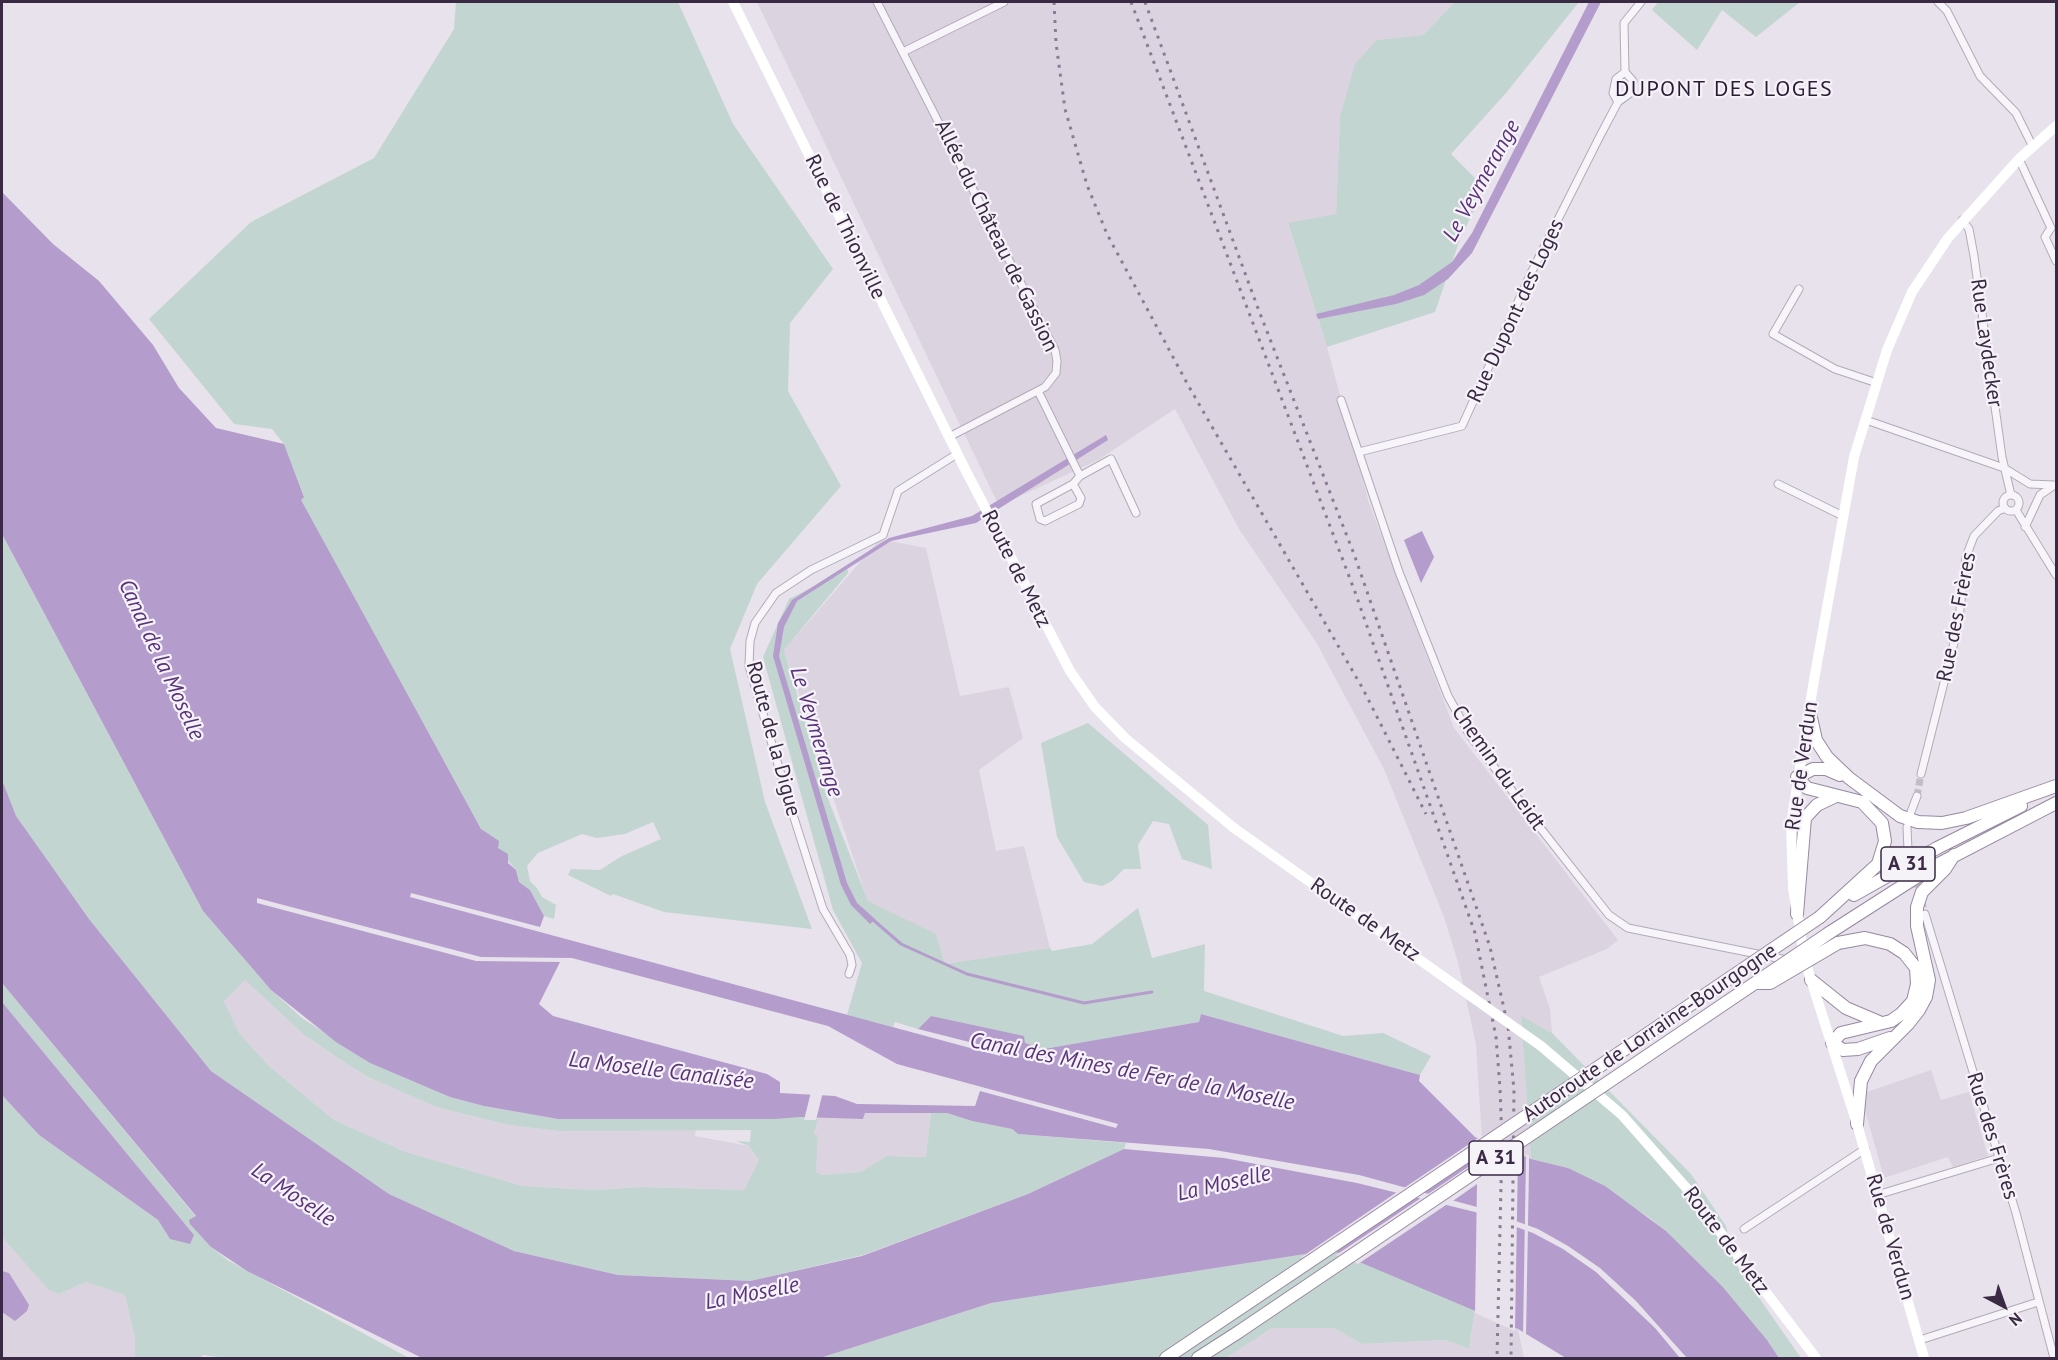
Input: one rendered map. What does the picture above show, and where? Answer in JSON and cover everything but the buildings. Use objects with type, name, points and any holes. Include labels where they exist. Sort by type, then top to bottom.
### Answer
[{"type":"highway","points":[[1809,713],[1816,740],[1827,757],[1849,778],[1900,816],[1918,822],[1942,823],[1966,818],[2056,788]]},
{"type":"highway","points":[[1820,917],[1878,864],[1885,841],[1882,822],[1862,802],[1807,788],[1797,777],[1813,769],[1826,769],[1849,778]]},
{"type":"highway","name":"Autoroute de Lorraine-Bourgogne","points":[[1166,1359],[1820,917],[1937,848],[2056,788]]},
{"type":"highway","points":[[1797,914],[1805,818],[1817,805],[1836,796]]},
{"type":"highway","name":"Autoroute de Lorraine-Bourgogne","points":[[1198,1359],[1902,885],[1954,855],[2056,803]]},
{"type":"highway","points":[[1857,1124],[1861,1081],[1874,1056],[1919,1010],[1929,980],[1917,926],[1917,907],[1922,892],[1945,869],[1954,855]]},
{"type":"highway","points":[[1754,983],[1770,983],[1838,943],[1865,938],[1890,944],[1905,953],[1916,968],[1917,984],[1913,1001],[1901,1014],[1883,1023],[1841,1034],[1833,1043],[1843,1050],[1858,1049],[1893,1037]]},
{"type":"highway","points":[[1811,980],[1846,1008],[1883,1023]]},
{"type":"main road","name":"Rue de Thionville","points":[[733,2],[957,454]]},
{"type":"main road","name":"Rue de Verdun","points":[[1924,1359],[1865,1149],[1802,949],[1791,834],[1797,777],[1854,457],[1899,319],[1927,266],[1962,220],[2032,145],[2056,126]]},
{"type":"main road","name":"Route de Metz","points":[[957,454],[1070,672],[1095,707],[1143,754],[1234,828],[1541,1046],[1622,1115],[1689,1191],[1710,1222],[1816,1359]]},
{"type":"street","name":"Allée du Château de Gassion","points":[[877,2],[1055,350],[1056,373],[1052,381],[1038,391],[949,437]]},
{"type":"street","points":[[903,52],[1004,2]]},
{"type":"street","name":"Rue Dupont des Loges","points":[[1359,452],[1462,426],[1532,273],[1618,102],[1629,94],[1633,81],[1625,72],[1624,23],[1641,2]]},
{"type":"street","points":[[1938,2],[1947,11],[1980,76],[2016,113],[2032,145]]},
{"type":"street","name":"Rue Dupont des Loges","points":[[1618,102],[1613,93],[1616,79],[1625,72]]},
{"type":"street","points":[[2019,159],[2051,228],[2045,237],[2056,261]]},
{"type":"street","name":"Rue Laydecker","points":[[1962,220],[1969,229],[1974,256],[2004,468],[2011,495]]},
{"type":"street","points":[[1799,289],[1773,334],[1835,369],[1877,383]]},
{"type":"street","points":[[1038,391],[1080,476]]},
{"type":"street","name":"Chemin du Leidt","points":[[1341,400],[1399,572],[1448,696],[1492,766],[1610,915],[1628,928],[1784,959],[1805,961]]},
{"type":"street","points":[[1866,420],[2004,468],[2030,484],[2055,485]]},
{"type":"street","name":"Route de la Digue","points":[[849,974],[852,965],[850,955],[823,909],[789,802],[749,666],[750,641],[755,623],[776,593],[811,570],[883,535],[898,490],[957,454]]},
{"type":"street","points":[[1073,484],[1082,498],[1079,504],[1045,521],[1040,519],[1036,504],[1073,484],[1080,476],[1111,459],[1136,513]]},
{"type":"street","points":[[1778,484],[1843,516]]},
{"type":"street","points":[[2025,527],[2040,495],[2055,485]]},
{"type":"street","points":[[2016,510],[2009,511],[2004,508],[2003,501],[2011,495],[2019,501],[2016,510],[2056,575]]},
{"type":"street","name":"Rue des Frères","points":[[1921,774],[1958,627],[1966,557],[1974,536],[1998,511],[2004,508]]},
{"type":"street","points":[[1911,812],[1917,796]]},
{"type":"street","points":[[1907,827],[1908,849]]},
{"type":"street","name":"Rue des Frères","points":[[1925,914],[2016,1213],[2054,1359]]},
{"type":"street","points":[[1784,959],[1802,949]]},
{"type":"street","points":[[1744,1229],[1865,1149]]},
{"type":"street","points":[[1877,1195],[1999,1158]]},
{"type":"street","points":[[1920,1340],[2038,1302]]},
{"type":"shaded area","points":[[456,2],[678,2],[733,124],[833,269],[790,323],[788,391],[841,486],[757,584],[730,649],[765,802],[812,929],[664,912],[613,894],[611,896],[568,875],[571,869],[600,870],[622,856],[661,839],[653,822],[625,834],[597,838],[582,834],[538,853],[527,866],[530,881],[542,897],[556,905],[554,919],[544,916],[530,890],[519,882],[516,870],[481,829],[300,500],[304,496],[284,444],[272,429],[234,424],[149,319],[251,222],[374,158],[454,29]]},
{"type":"shaded area","points":[[757,2],[1455,2],[1423,35],[1377,40],[1340,117],[1336,215],[1288,224],[1327,347],[1369,503],[1454,728],[1618,940],[1607,949],[1539,977],[1550,1009],[1552,1033],[1521,1017],[1531,1159],[1482,1140],[1476,1045],[1458,962],[1444,917],[1384,769],[1316,642],[1239,529],[1175,409],[1098,460],[999,506]]},
{"type":"shaded area","points":[[1455,2],[1579,2],[1506,93],[1451,154],[1485,188],[1460,239],[1435,312],[1327,347],[1288,223],[1336,214],[1340,117],[1355,64],[1377,40],[1423,35]]},
{"type":"shaded area","points":[[1658,2],[1800,2],[1756,37],[1722,10],[1697,50],[1652,10]]},
{"type":"shaded area","points":[[2,534],[203,911],[271,990],[302,1018],[370,1063],[450,1097],[484,1106],[558,1119],[818,1117],[814,1134],[818,1135],[816,1172],[822,1175],[860,1172],[887,1156],[926,1157],[931,1113],[947,1113],[1012,1129],[1018,1134],[1126,1143],[1124,1149],[1028,1194],[863,1255],[750,1281],[618,1275],[514,1251],[389,1194],[211,1071],[89,919],[15,816],[2,780]],"holes":[[[245,980],[303,1034],[366,1076],[436,1107],[509,1125],[558,1131],[751,1130],[750,1142],[736,1141],[749,1146],[759,1160],[744,1190],[641,1187],[594,1190],[523,1186],[406,1152],[334,1120],[269,1066],[239,1033],[224,1001]]]},
{"type":"shaded area","points":[[880,539],[926,548],[960,696],[1009,687],[1023,738],[979,770],[996,851],[1024,846],[1050,948],[945,964],[936,934],[868,902],[784,650]]},
{"type":"shaded area","points":[[848,569],[848,573],[784,650],[828,799],[868,901],[936,934],[945,964],[1092,944],[1138,908],[1152,958],[1205,944],[1204,991],[1343,1036],[1383,1033],[1431,1056],[1420,1075],[1201,1014],[1199,1022],[1044,1049],[931,1016],[918,1029],[895,1022],[893,1027],[847,1015],[862,963],[833,910],[763,657],[789,599]]},
{"type":"shaded area","points":[[1088,723],[1208,825],[1212,869],[1182,859],[1169,824],[1153,821],[1138,845],[1141,869],[1124,869],[1112,881],[1102,886],[1084,882],[1057,837],[1041,743]]},
{"type":"shaded area","points":[[245,980],[303,1034],[338,1058],[366,1076],[436,1107],[509,1125],[558,1131],[696,1129],[695,1136],[749,1146],[759,1160],[744,1190],[641,1187],[594,1190],[523,1186],[406,1152],[334,1120],[269,1066],[239,1033],[224,1001]]},
{"type":"shaded area","points":[[2,983],[196,1217],[211,1247],[229,1261],[409,1358],[225,1358],[203,1355],[200,1358],[135,1358],[135,1339],[125,1295],[86,1282],[59,1294],[49,1290],[2,1237],[2,1095],[39,1135],[158,1220],[170,1239],[194,1235],[2,1002]]},
{"type":"shaded area","points":[[1521,1016],[1552,1033],[1691,1174],[1726,1226],[1734,1262],[1801,1358],[1779,1358],[1722,1286],[1666,1231],[1647,1216],[1568,1168],[1531,1159]]},
{"type":"shaded area","points":[[1931,1070],[1941,1100],[1969,1092],[1988,1156],[1953,1167],[1948,1157],[1884,1178],[1865,1110],[1864,1093]]},
{"type":"shaded area","points":[[865,1113],[931,1113],[926,1157],[887,1156],[860,1172],[821,1175],[816,1173],[818,1135],[814,1134],[818,1117],[863,1119]]},
{"type":"shaded area","points":[[2,1237],[59,1294],[86,1282],[125,1295],[135,1339],[135,1358],[2,1358]]},
{"type":"shaded area","points":[[1331,1250],[1475,1309],[1469,1349],[1445,1340],[1362,1344],[1334,1328],[1272,1328],[1226,1358],[820,1358],[991,1303]]},
{"type":"shaded area","points":[[1475,1309],[1518,1329],[1524,1358],[1226,1358],[1272,1328],[1334,1328],[1362,1344],[1445,1340],[1469,1349]]},
{"type":"water","points":[[1589,2],[1601,2],[1472,253],[1448,279],[1424,295],[1396,304],[1318,319],[1316,314],[1394,295],[1419,285],[1452,262],[1472,233]]},
{"type":"water","points":[[2,192],[53,244],[99,281],[153,345],[179,388],[216,428],[284,444],[304,497],[301,500],[481,829],[499,841],[498,848],[508,854],[508,863],[516,870],[519,882],[530,890],[544,916],[540,927],[411,893],[410,897],[1000,1056],[1001,1050],[918,1029],[931,1016],[1024,1036],[1025,1043],[1044,1049],[1199,1022],[1201,1014],[1420,1075],[1419,1081],[1475,1137],[1531,1159],[1568,1168],[1605,1186],[1666,1231],[1722,1286],[1779,1358],[1687,1358],[1636,1301],[1600,1268],[1538,1229],[1477,1207],[1359,1175],[1209,1149],[1018,1134],[1012,1129],[947,1113],[865,1113],[863,1119],[801,1117],[558,1119],[484,1106],[450,1097],[370,1063],[336,1042],[271,990],[203,911],[2,534]],"holes":[[[257,898],[481,957],[572,958],[828,1026],[897,1064],[1118,1124],[1116,1128],[980,1091],[975,1106],[857,1104],[835,1096],[780,1093],[780,1082],[767,1074],[553,1016],[539,1004],[560,962],[476,961],[257,903]]]},
{"type":"water","points":[[1106,435],[1108,440],[976,523],[891,541],[797,601],[784,627],[779,656],[847,883],[857,903],[875,919],[870,924],[851,905],[841,885],[773,656],[778,623],[792,600],[889,538],[972,516]]},
{"type":"water","points":[[1422,531],[1434,557],[1421,583],[1404,540]]},
{"type":"water","name":"La Moselle","points":[[2,780],[16,816],[89,919],[211,1071],[389,1194],[514,1251],[618,1275],[750,1281],[862,1256],[1028,1194],[1124,1149],[1224,1158],[1357,1183],[1475,1212],[1533,1233],[1563,1249],[1596,1272],[1655,1328],[1680,1358],[1566,1358],[1518,1329],[1331,1250],[991,1303],[820,1358],[422,1358],[247,1271],[211,1247],[190,1224],[189,1220],[196,1216],[2,983]]},
{"type":"water","points":[[2,1002],[194,1235],[190,1244],[170,1239],[158,1220],[39,1135],[2,1095]]},
{"type":"water","points":[[2,1271],[9,1273],[29,1305],[27,1311],[15,1321],[2,1312]]},
{"type":"pier","points":[[811,1092],[823,1092],[816,1120],[804,1120]]},
{"type":"pier","points":[[1481,1136],[1524,1153],[1518,1157],[1515,1331],[1475,1313],[1477,1184],[1450,1203],[1425,1196],[1477,1161],[1477,1157],[1420,1195],[1401,1190]]},
{"type":"pier","points":[[1526,1154],[1529,1155],[1529,1168],[1526,1337],[1523,1336]]},
{"type":"pier","points":[[1400,1190],[1419,1195],[1331,1253],[1300,1258]]},
{"type":"pier","points":[[1424,1196],[1449,1203],[1358,1264],[1336,1255]]},
{"type":"waterway","name":"Le Veymerange","points":[[871,918],[901,944],[967,974],[1084,1003],[1152,992]]},
{"type":"tunnel","points":[[1917,796],[1921,774]]},
{"type":"tunnel","points":[[1908,850],[1925,914]]},
{"type":"railway","points":[[1054,2],[1056,43],[1065,109],[1087,185],[1107,234],[1188,385],[1363,689],[1426,814]]},
{"type":"railway","points":[[1131,2],[1355,592],[1475,933],[1496,1037],[1500,1088],[1502,1143],[1497,1358]]},
{"type":"railway","points":[[1145,2],[1259,311],[1354,554],[1490,947],[1508,1026],[1514,1090],[1511,1358]]},
{"type":"district","name":"DUPONT DES LOGES","points":[[1724,90]]},
{"type":"water label","name":"Canal de la Moselle","points":[[161,660]]},
{"type":"water label","name":"La Moselle Canalisée","points":[[661,1071]]},
{"type":"water label","name":"Canal des Mines de Fer de la Moselle","points":[[1132,1072]]}]
